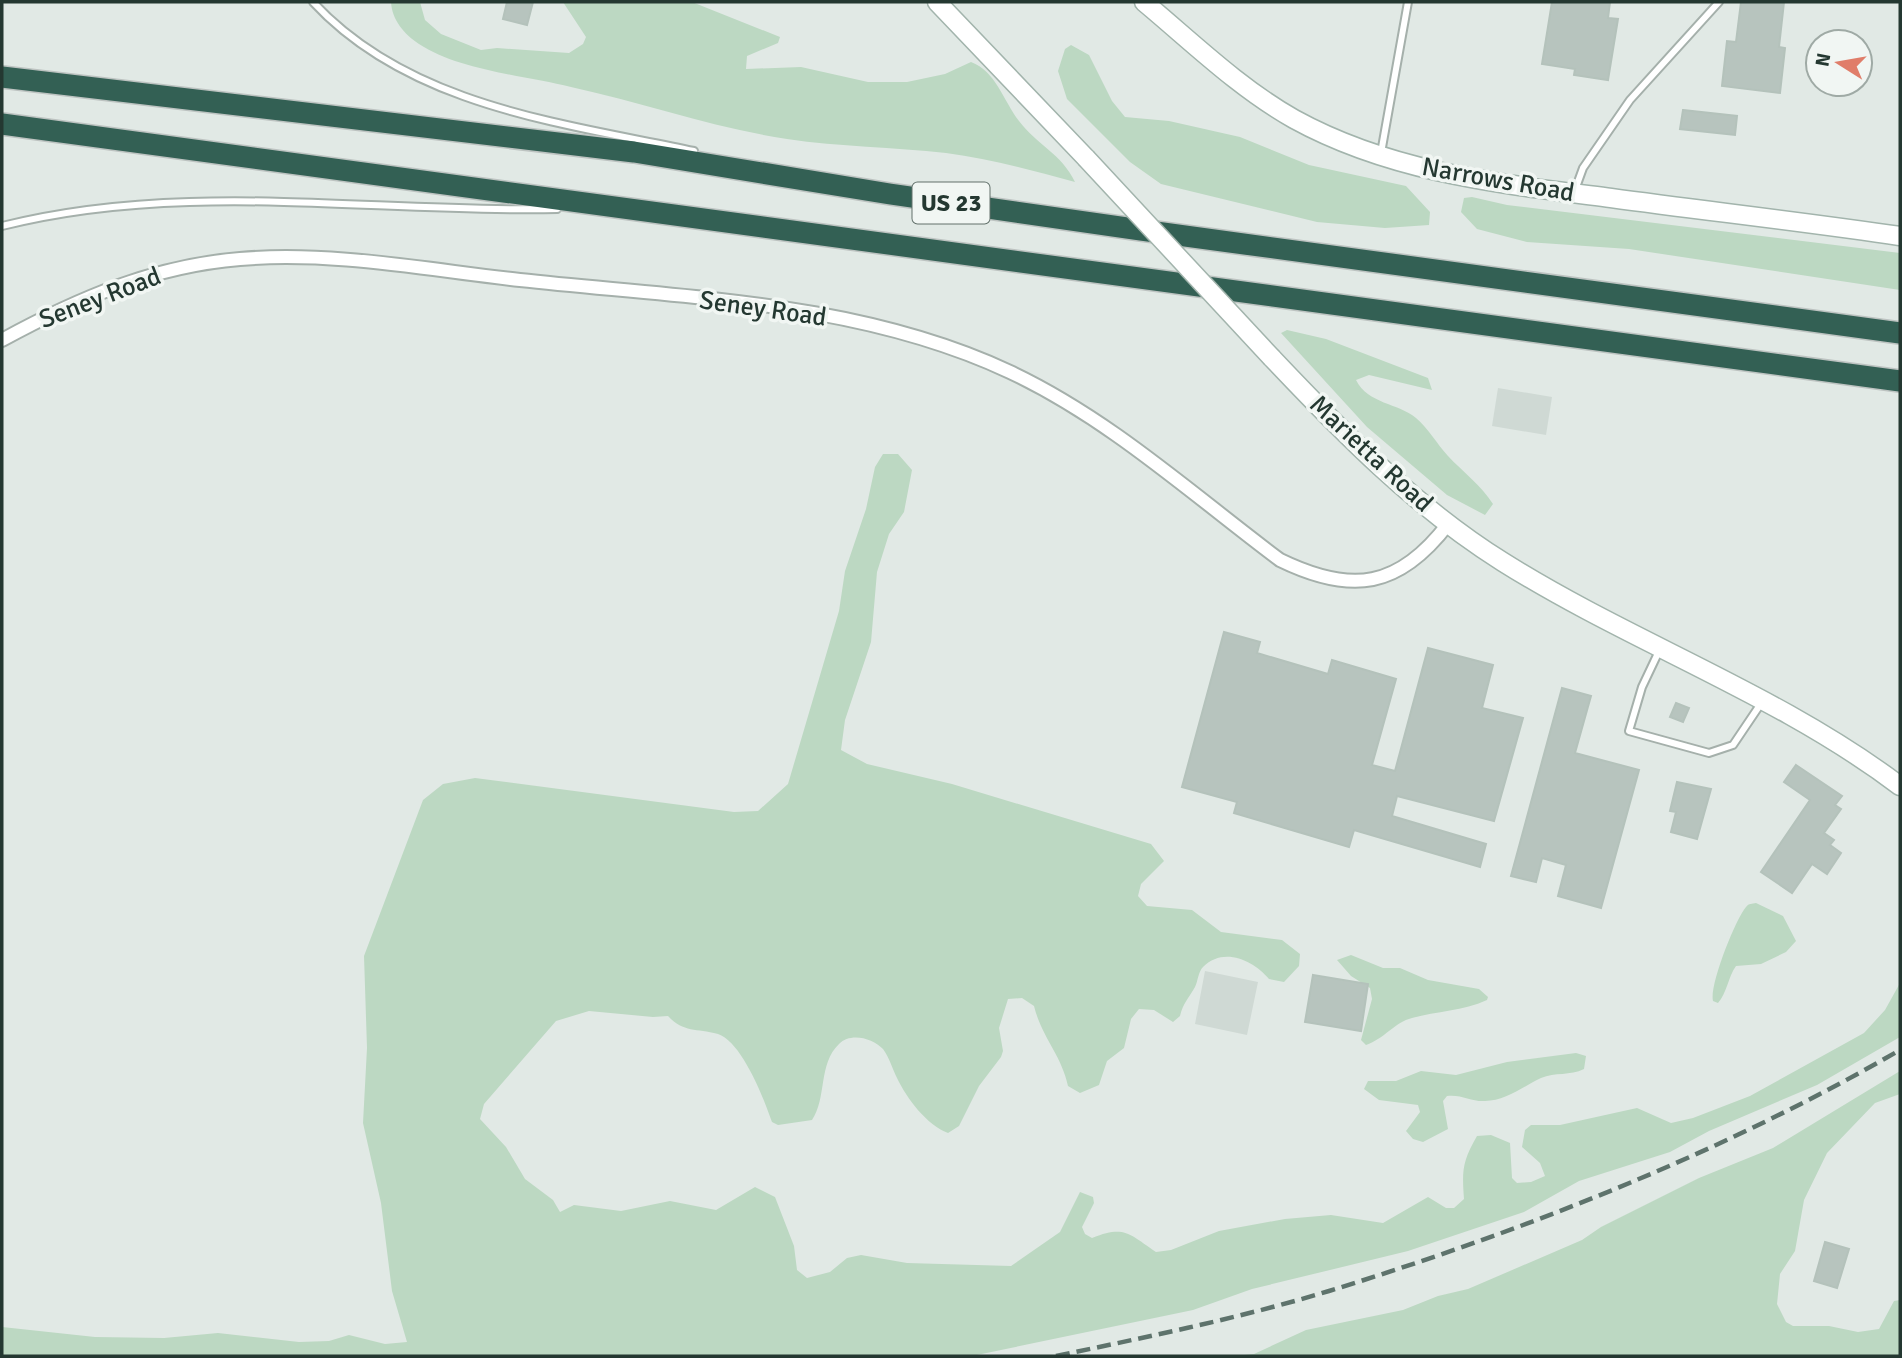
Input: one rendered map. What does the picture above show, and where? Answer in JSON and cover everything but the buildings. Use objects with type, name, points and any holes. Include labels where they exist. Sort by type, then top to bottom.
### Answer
[{"type":"highway","name":"US 23","points":[[2,77],[634,152],[890,194],[1900,333]]},
{"type":"highway","name":"US 23","points":[[2,124],[1900,381]]},
{"type":"street","name":"Marietta Road","points":[[937,2],[1336,426],[1448,524],[1535,581],[1844,746],[1900,786]]},
{"type":"street","name":"Narrows Road","points":[[1144,2],[1257,95],[1293,118],[1336,140],[1381,155],[1449,176],[1900,236]]},
{"type":"street","name":"Seney Road","points":[[2,340],[58,310],[128,281],[161,272],[241,259],[342,261],[775,308],[891,329],[948,345],[1010,372],[1070,403],[1128,443],[1280,560],[1306,573],[1330,580],[1377,578],[1403,568],[1426,552],[1448,524]]},
{"type":"lane","points":[[313,2],[353,40],[390,65],[430,84],[539,118],[701,153]]},
{"type":"lane","points":[[1381,155],[1408,2]]},
{"type":"lane","points":[[1575,194],[1583,168],[1630,100],[1719,2]]},
{"type":"lane","points":[[715,156],[890,194]]},
{"type":"lane","points":[[2,226],[59,212],[153,203],[268,202],[467,211],[613,207]]},
{"type":"lane","points":[[1660,649],[1642,687],[1629,731],[1709,753],[1733,746],[1763,701]]},
{"type":"shaded area","points":[[1498,388],[1552,397],[1546,435],[1492,426]]},
{"type":"shaded area","points":[[1205,971],[1258,982],[1247,1035],[1195,1024]]},
{"type":"green space","points":[[391,2],[420,2],[425,20],[441,34],[481,50],[497,48],[569,53],[583,44],[586,37],[563,2],[692,2],[780,37],[778,43],[747,56],[746,69],[801,67],[868,82],[907,82],[945,74],[971,62],[987,72],[1019,121],[1056,156],[1075,182],[1010,165],[946,153],[827,144],[760,134],[598,93],[472,66],[435,53],[419,44],[396,21]]},
{"type":"green space","points":[[1071,45],[1089,55],[1112,101],[1125,117],[1169,121],[1240,137],[1309,165],[1406,186],[1430,212],[1429,225],[1385,228],[1317,222],[1161,184],[1130,162],[1067,99],[1058,71],[1065,49]]},
{"type":"green space","points":[[1472,197],[1507,205],[1900,253],[1900,290],[1629,249],[1527,242],[1477,229],[1461,212],[1464,198]]},
{"type":"green space","points":[[1287,330],[1326,339],[1428,378],[1432,390],[1369,375],[1356,380],[1368,394],[1409,413],[1420,422],[1493,504],[1485,515],[1447,495],[1367,427],[1281,333]]},
{"type":"green space","points":[[883,454],[898,454],[912,470],[904,512],[889,534],[877,572],[871,642],[845,720],[841,750],[867,764],[952,784],[1151,844],[1164,861],[1141,884],[1138,896],[1147,906],[1192,910],[1221,932],[1282,940],[1300,954],[1299,966],[1284,982],[1269,979],[1263,972],[1238,958],[1220,957],[1211,961],[1201,969],[1180,1016],[1173,1022],[1154,1010],[1139,1009],[1131,1019],[1124,1048],[1107,1061],[1099,1085],[1080,1093],[1068,1086],[1061,1064],[1034,1006],[1022,998],[1008,999],[999,1028],[1003,1051],[1001,1057],[979,1086],[959,1126],[948,1133],[933,1124],[912,1103],[883,1049],[868,1039],[849,1038],[832,1052],[825,1071],[820,1102],[812,1120],[778,1125],[772,1122],[744,1059],[727,1039],[718,1034],[685,1028],[668,1016],[589,1011],[556,1021],[484,1104],[480,1119],[506,1147],[525,1179],[553,1200],[560,1212],[574,1205],[621,1211],[670,1201],[716,1210],[755,1187],[775,1197],[794,1246],[797,1270],[807,1278],[830,1272],[847,1258],[861,1255],[907,1263],[1011,1266],[1060,1232],[1080,1192],[1093,1197],[1094,1203],[1082,1227],[1085,1234],[1092,1238],[1112,1232],[1126,1233],[1156,1252],[1171,1250],[1219,1231],[1285,1219],[1331,1215],[1383,1223],[1428,1197],[1446,1208],[1454,1208],[1464,1199],[1464,1167],[1477,1136],[1491,1135],[1510,1143],[1512,1178],[1517,1183],[1531,1182],[1545,1176],[1540,1163],[1522,1147],[1525,1130],[1531,1125],[1560,1125],[1637,1108],[1671,1123],[1693,1118],[1750,1096],[1864,1033],[1885,1010],[1900,983],[1900,1037],[1817,1085],[1709,1131],[1670,1152],[1579,1181],[1524,1212],[1408,1251],[1252,1289],[1193,1310],[972,1356],[2,1356],[2,1327],[95,1337],[164,1338],[218,1333],[299,1342],[329,1341],[349,1335],[385,1344],[407,1342],[392,1291],[381,1203],[363,1123],[367,1048],[364,956],[423,800],[443,784],[475,778],[734,812],[758,811],[788,784],[839,611],[845,571],[866,509],[875,467]]},
{"type":"green space","points":[[1756,903],[1783,916],[1796,941],[1786,952],[1761,964],[1736,966],[1721,999],[1718,1003],[1713,1001],[1715,982],[1730,938],[1746,907]]},
{"type":"green space","points":[[1351,955],[1383,968],[1400,968],[1428,980],[1479,989],[1488,997],[1487,1000],[1469,1006],[1406,1020],[1366,1045],[1361,1040],[1372,999],[1370,988],[1351,976],[1337,960]]},
{"type":"green space","points":[[1576,1053],[1586,1056],[1584,1069],[1541,1078],[1500,1099],[1480,1101],[1447,1096],[1443,1101],[1448,1129],[1423,1142],[1413,1139],[1406,1131],[1420,1112],[1418,1105],[1379,1100],[1364,1089],[1368,1081],[1396,1081],[1421,1071],[1456,1075],[1507,1062]]},
{"type":"green space","points":[[1900,1071],[1900,1094],[1875,1103],[1827,1153],[1804,1200],[1795,1251],[1780,1274],[1777,1304],[1786,1322],[1793,1326],[1829,1326],[1858,1332],[1879,1329],[1894,1301],[1900,1300],[1900,1356],[1235,1356],[1254,1354],[1306,1330],[1403,1310],[1438,1296],[1468,1289],[1582,1240],[1601,1227],[1699,1178],[1773,1148]]},
{"type":"railway","points":[[1056,1356],[1262,1310],[1329,1291],[1476,1242],[1622,1186],[1693,1155],[1763,1123],[1900,1050]]}]
